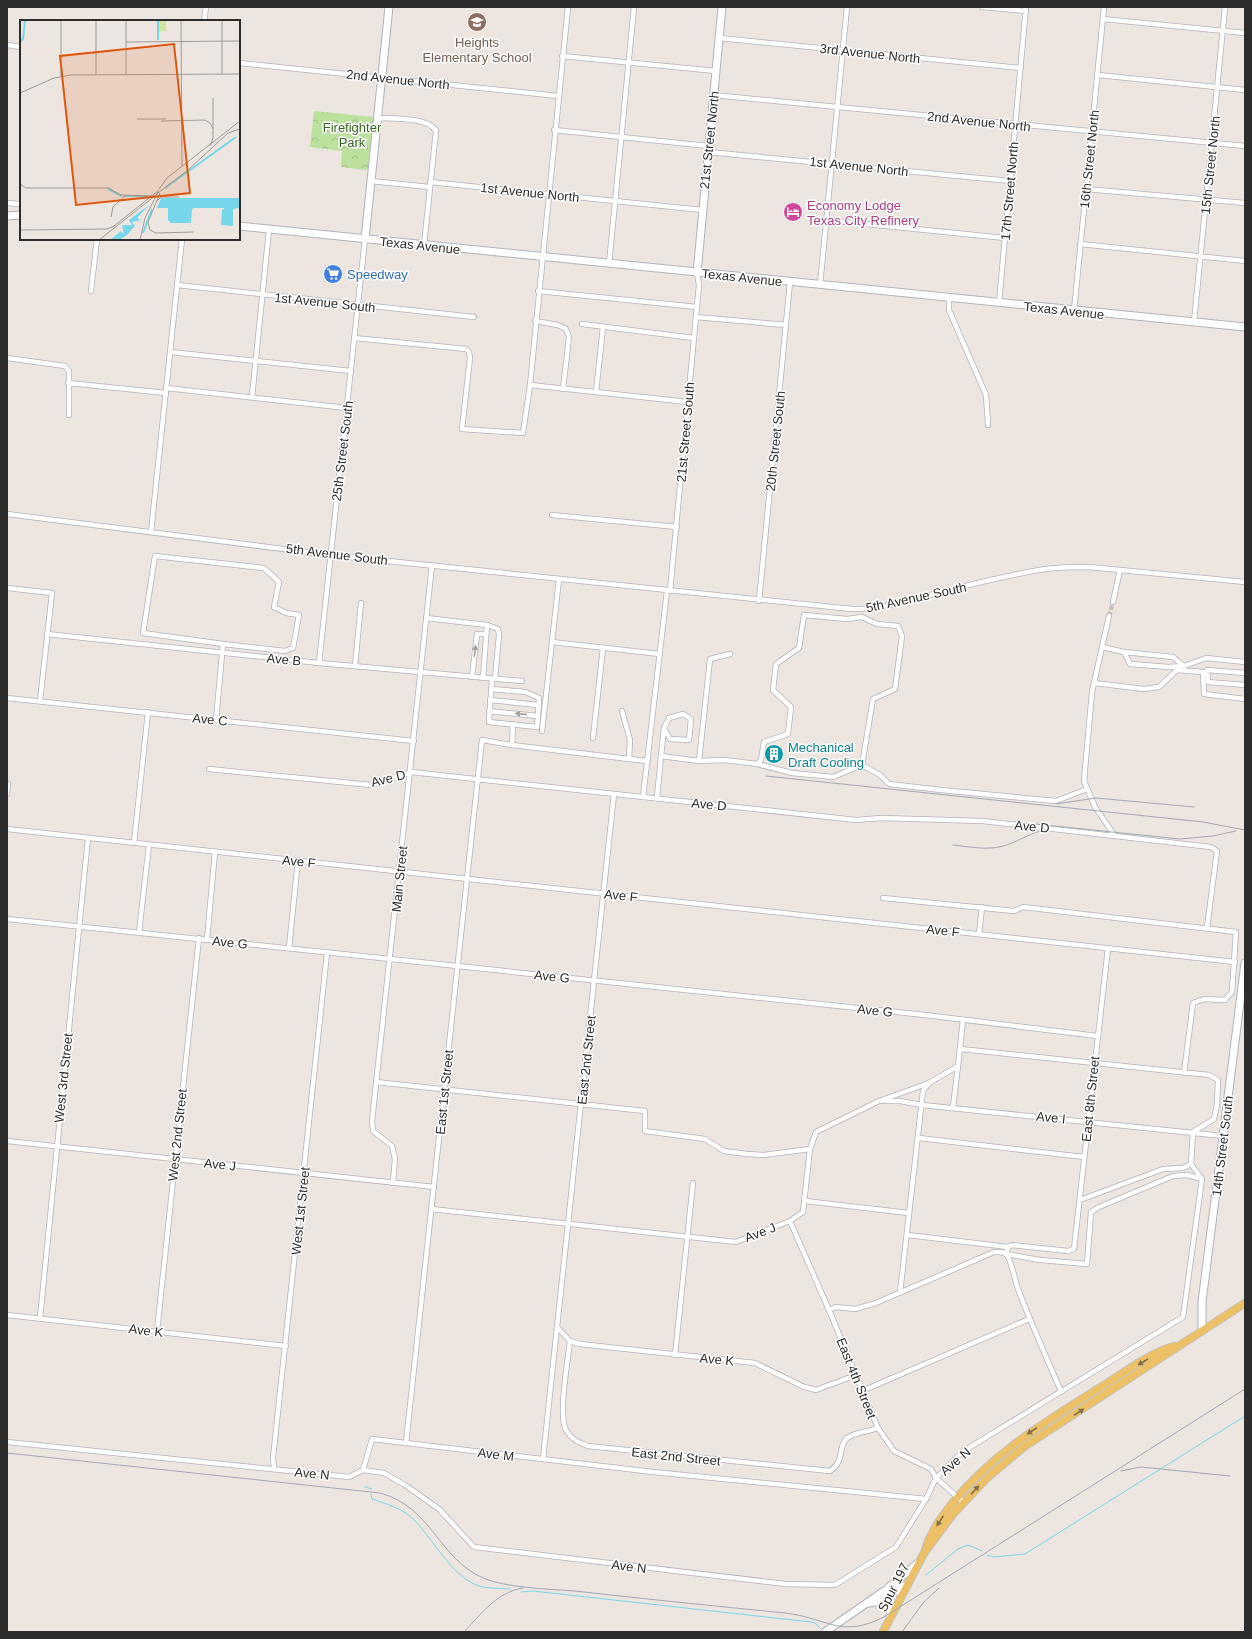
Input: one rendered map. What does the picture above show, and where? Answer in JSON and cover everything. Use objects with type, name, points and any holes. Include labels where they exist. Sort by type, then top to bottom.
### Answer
[{"type":"main road","points":[[365,239],[389,7]]},
{"type":"main road","name":"21st Street North","points":[[697,273],[722,7]]},
{"type":"main road","points":[[7,216],[20,215]]},
{"type":"main road","name":"Texas Avenue","points":[[240,226],[1245,327]]},
{"type":"main road","name":"14th Street South","points":[[1202,1330],[1202,1302],[1245,963]]},
{"type":"main road","points":[[924,1553],[963,1502],[988,1476],[1018,1451],[1167,1356],[1178,1346],[1245,1303]]},
{"type":"main road","points":[[924,1553],[928,1540],[958,1497],[987,1466],[1025,1436],[1163,1349],[1178,1346]]},
{"type":"main road","name":"Spur 197","points":[[883,1632],[924,1553]]},
{"type":"main road","points":[[873,1602],[918,1563]]},
{"type":"main road","points":[[884,1591],[896,1587],[907,1586]]},
{"type":"main road","points":[[825,1632],[873,1602],[907,1586]]},
{"type":"main road","points":[[873,1602],[882,1601],[888,1604],[891,1610],[890,1619]]},
{"type":"street","points":[[204,20],[206,7]]},
{"type":"street","points":[[354,338],[466,349],[470,352],[470,358],[462,429],[523,433],[530,385],[541,257],[568,7]]},
{"type":"street","points":[[609,264],[634,7]]},
{"type":"street","points":[[820,285],[847,7]]},
{"type":"street","points":[[982,7],[1026,9]]},
{"type":"street","name":"16th Street North","points":[[1074,311],[1104,7]]},
{"type":"street","name":"15th Street North","points":[[1194,322],[1225,7]]},
{"type":"street","name":"17th Street North","points":[[999,303],[1026,9]]},
{"type":"street","points":[[1103,19],[1245,32]]},
{"type":"street","name":"3rd Avenue North","points":[[719,38],[1021,68]]},
{"type":"street","points":[[7,45],[20,47]]},
{"type":"street","points":[[562,56],[716,71]]},
{"type":"street","name":"2nd Avenue North","points":[[240,63],[558,96]]},
{"type":"street","points":[[1098,75],[1245,90]]},
{"type":"street","name":"2nd Avenue North","points":[[713,95],[1245,146]]},
{"type":"street","points":[[377,118],[424,122],[435,128],[436,131],[424,245]]},
{"type":"street","points":[[554,130],[621,137],[708,149]]},
{"type":"street","name":"1st Avenue North","points":[[708,149],[1010,182]]},
{"type":"street","name":"1st Avenue North","points":[[371,181],[430,184],[548,194],[702,210]]},
{"type":"street","points":[[1086,189],[1245,204]]},
{"type":"street","points":[[7,202],[20,204]]},
{"type":"street","points":[[826,220],[1005,238]]},
{"type":"street","points":[[252,397],[268,230]]},
{"type":"street","name":"25th Street South","points":[[319,663],[365,239]]},
{"type":"street","points":[[91,291],[97,240]]},
{"type":"street","points":[[151,532],[182,240]]},
{"type":"street","points":[[1080,244],[1245,261]]},
{"type":"street","name":"21st Street South","points":[[643,797],[676,527],[699,285],[697,273]]},
{"type":"street","name":"20th Street South","points":[[759,601],[790,282]]},
{"type":"street","name":"1st Avenue South","points":[[177,285],[474,317]]},
{"type":"street","points":[[538,291],[697,307]]},
{"type":"street","points":[[949,298],[949,310],[986,394],[988,425]]},
{"type":"street","points":[[696,317],[786,325]]},
{"type":"street","points":[[536,321],[558,325],[566,329],[568,344],[563,389]]},
{"type":"street","points":[[582,324],[694,338]]},
{"type":"street","points":[[596,392],[603,327]]},
{"type":"street","points":[[170,352],[351,371]]},
{"type":"street","points":[[7,358],[65,366],[69,371],[69,415]]},
{"type":"street","points":[[68,383],[166,393]]},
{"type":"street","points":[[530,385],[688,402]]},
{"type":"street","points":[[166,388],[347,408]]},
{"type":"street","name":"5th Avenue South","points":[[7,514],[330,555],[759,601],[852,609],[870,609],[1046,569],[1089,566],[1245,582]]},
{"type":"street","points":[[552,515],[676,527]]},
{"type":"street","points":[[155,556],[264,568],[280,582],[274,607],[286,613],[299,616],[293,648],[284,651],[223,644],[143,633],[155,556]]},
{"type":"street","name":"Main Street","points":[[393,1183],[395,1159],[392,1146],[373,1131],[372,1121],[391,959],[432,565]]},
{"type":"street","points":[[1113,602],[1120,570]]},
{"type":"street","points":[[542,731],[559,580]]},
{"type":"street","points":[[7,588],[52,593],[40,701]]},
{"type":"street","points":[[355,666],[361,603]]},
{"type":"street","points":[[757,764],[761,760],[764,742],[788,734],[791,707],[773,690],[776,664],[799,648],[804,615],[847,619],[862,617],[877,624],[898,626],[902,636],[895,689],[873,699],[862,765]]},
{"type":"street","points":[[1109,616],[1094,683],[1084,781],[1095,807],[1115,836]]},
{"type":"street","points":[[426,618],[487,625],[498,629],[499,635],[491,689],[488,722],[536,727],[538,716],[538,698],[526,692],[491,689]]},
{"type":"street","points":[[483,678],[487,625]]},
{"type":"street","name":"Ave B","points":[[48,634],[319,663],[522,682]]},
{"type":"street","points":[[472,677],[477,634],[486,634]]},
{"type":"street","points":[[552,642],[660,654]]},
{"type":"street","points":[[216,720],[223,644]]},
{"type":"street","points":[[1102,647],[1124,652],[1173,657],[1184,666]]},
{"type":"street","points":[[594,738],[603,648]]},
{"type":"street","points":[[1124,652],[1130,664],[1170,667],[1184,666],[1206,658],[1245,662]]},
{"type":"street","points":[[699,761],[710,659],[730,654]]},
{"type":"street","points":[[1094,683],[1144,689],[1159,687],[1177,670],[1191,670],[1203,672],[1204,694],[1245,699]]},
{"type":"street","points":[[1245,673],[1207,670],[1208,682],[1245,685]]},
{"type":"street","name":"Ave C","points":[[7,698],[414,741]]},
{"type":"street","points":[[490,700],[538,705]]},
{"type":"street","points":[[489,711],[538,716]]},
{"type":"street","points":[[622,711],[630,740],[629,759]]},
{"type":"street","points":[[134,843],[148,712]]},
{"type":"street","points":[[657,798],[664,728],[669,718],[683,714],[691,719],[689,740],[670,739],[664,728]]},
{"type":"street","points":[[513,724],[512,745],[648,761]]},
{"type":"street","name":"East 1st Street","points":[[406,1443],[482,740],[512,745]]},
{"type":"street","points":[[661,756],[699,761],[724,760],[757,764],[792,773],[833,777],[862,765]]},
{"type":"street","points":[[862,765],[880,776],[889,784],[941,790],[1056,801],[1087,789]]},
{"type":"street","name":"Ave D","points":[[209,769],[371,784],[411,772],[856,820],[881,818],[983,821],[1211,847],[1217,851],[1207,928]]},
{"type":"street","points":[[7,794],[8,784]]},
{"type":"street","name":"East 2nd Street","points":[[543,1459],[614,794]]},
{"type":"street","name":"Ave F","points":[[7,829],[1235,962]]},
{"type":"street","name":"West 3rd Street","points":[[40,1318],[88,838]]},
{"type":"street","points":[[139,932],[149,845]]},
{"type":"street","points":[[207,939],[215,852]]},
{"type":"street","points":[[289,948],[298,860]]},
{"type":"street","points":[[883,898],[1014,911],[1023,907],[1236,932],[1232,992],[1225,1000],[1204,999],[1193,1003],[1184,1073]]},
{"type":"street","points":[[979,934],[982,907]]},
{"type":"street","name":"Ave G","points":[[7,919],[594,980],[1097,1036]]},
{"type":"street","name":"West 2nd Street","points":[[156,1332],[199,938]]},
{"type":"street","name":"East 8th Street","points":[[1008,1247],[1012,1245],[1068,1251],[1074,1249],[1108,948]]},
{"type":"street","name":"West 1st Street","points":[[274,1468],[273,1458],[327,953]]},
{"type":"street","points":[[953,1107],[961,1050],[963,1020]]},
{"type":"street","points":[[961,1050],[1208,1075],[1218,1080],[1217,1104],[1214,1119],[1193,1132],[1191,1164],[1202,1179]]},
{"type":"street","name":"Ave J","points":[[431,1209],[736,1242],[790,1221],[803,1212],[806,1201],[810,1149],[816,1132],[879,1101],[929,1083],[958,1066]]},
{"type":"street","points":[[376,1082],[645,1111],[645,1131],[705,1139],[724,1151],[764,1155],[810,1149]]},
{"type":"street","points":[[900,1292],[908,1235],[909,1213],[922,1105],[924,1091],[929,1083]]},
{"type":"street","name":"Ave I","points":[[879,1101],[900,1101],[922,1105],[1223,1136]]},
{"type":"street","points":[[919,1138],[1084,1157]]},
{"type":"street","name":"Ave J","points":[[7,1142],[434,1187]]},
{"type":"street","points":[[1080,1200],[1163,1169],[1183,1168],[1191,1164]]},
{"type":"street","points":[[829,1310],[836,1307],[855,1309],[876,1303],[994,1252],[1001,1251],[1006,1254],[1040,1260],[1087,1264],[1092,1212],[1098,1207],[1173,1176],[1187,1175],[1202,1179]]},
{"type":"street","name":"Ave N","points":[[7,1442],[274,1468],[349,1477],[363,1470],[384,1473],[405,1485],[438,1509],[474,1547],[786,1584],[834,1585],[896,1547],[926,1499],[936,1478],[962,1452],[1183,1317],[1202,1179]]},
{"type":"street","points":[[675,1355],[692,1183]]},
{"type":"street","points":[[806,1201],[909,1213]]},
{"type":"street","name":"East 4th Street","points":[[790,1221],[878,1428],[894,1451],[931,1469],[936,1478],[963,1502]]},
{"type":"street","points":[[908,1235],[1008,1247],[1006,1254],[1029,1318],[1061,1391]]},
{"type":"street","name":"Ave K","points":[[7,1315],[286,1346]]},
{"type":"street","points":[[862,1391],[1029,1318]]},
{"type":"street","points":[[557,1327],[570,1341]]},
{"type":"street","name":"East 2nd Street","points":[[570,1341],[564,1419],[565,1429],[575,1441],[588,1446],[830,1471],[836,1468],[841,1460],[844,1442],[848,1437],[878,1428]]},
{"type":"street","name":"Ave K","points":[[570,1341],[580,1344],[755,1363],[804,1387],[816,1390],[856,1376]]},
{"type":"street","name":"Ave M","points":[[363,1470],[372,1439],[653,1472],[926,1499]]},
{"type":"green space","name":"Firefighter Park","points":[[314,111],[374,117],[368,169],[341,167],[342,151],[310,147]]},
{"type":"waterway","points":[[987,1555],[994,1557],[1025,1554],[1245,1416]]},
{"type":"waterway","points":[[365,1487],[372,1489]]},
{"type":"waterway","points":[[371,1494],[372,1499],[397,1508],[411,1517],[459,1574],[469,1581],[483,1587],[510,1589]]},
{"type":"waterway","points":[[926,1575],[958,1549],[968,1545],[982,1551]]},
{"type":"waterway","points":[[521,1592],[533,1591],[811,1622],[815,1623],[820,1628]]},
{"type":"tunnel","points":[[1109,616],[1113,602]]},
{"type":"railway","points":[[766,776],[1203,822],[1245,830]]},
{"type":"railway","points":[[1056,804],[1096,798],[1194,807]]},
{"type":"railway","points":[[1016,822],[1180,839],[1213,836],[1236,831]]},
{"type":"railway","points":[[953,845],[980,848],[1000,847],[1048,829]]},
{"type":"railway","points":[[7,1453],[380,1493],[398,1500],[412,1509],[455,1558],[468,1569],[483,1578],[492,1581],[528,1588],[575,1591],[785,1613],[845,1627],[869,1623],[884,1617],[1245,1389]]},
{"type":"railway","points":[[1121,1471],[1141,1467],[1230,1476]]},
{"type":"railway","points":[[464,1632],[483,1611],[497,1599],[514,1590],[523,1588]]},
{"type":"railway","points":[[902,1632],[923,1603],[939,1588]]},
{"type":"place","name":"Heights Elementary School","points":[[477,22]]},
{"type":"place","name":"Economy Lodge Texas City Refinery","points":[[793,212]]},
{"type":"place","name":"Speedway","points":[[333,274]]},
{"type":"place","name":"Mechanical Draft Cooling","points":[[774,754]]}]
